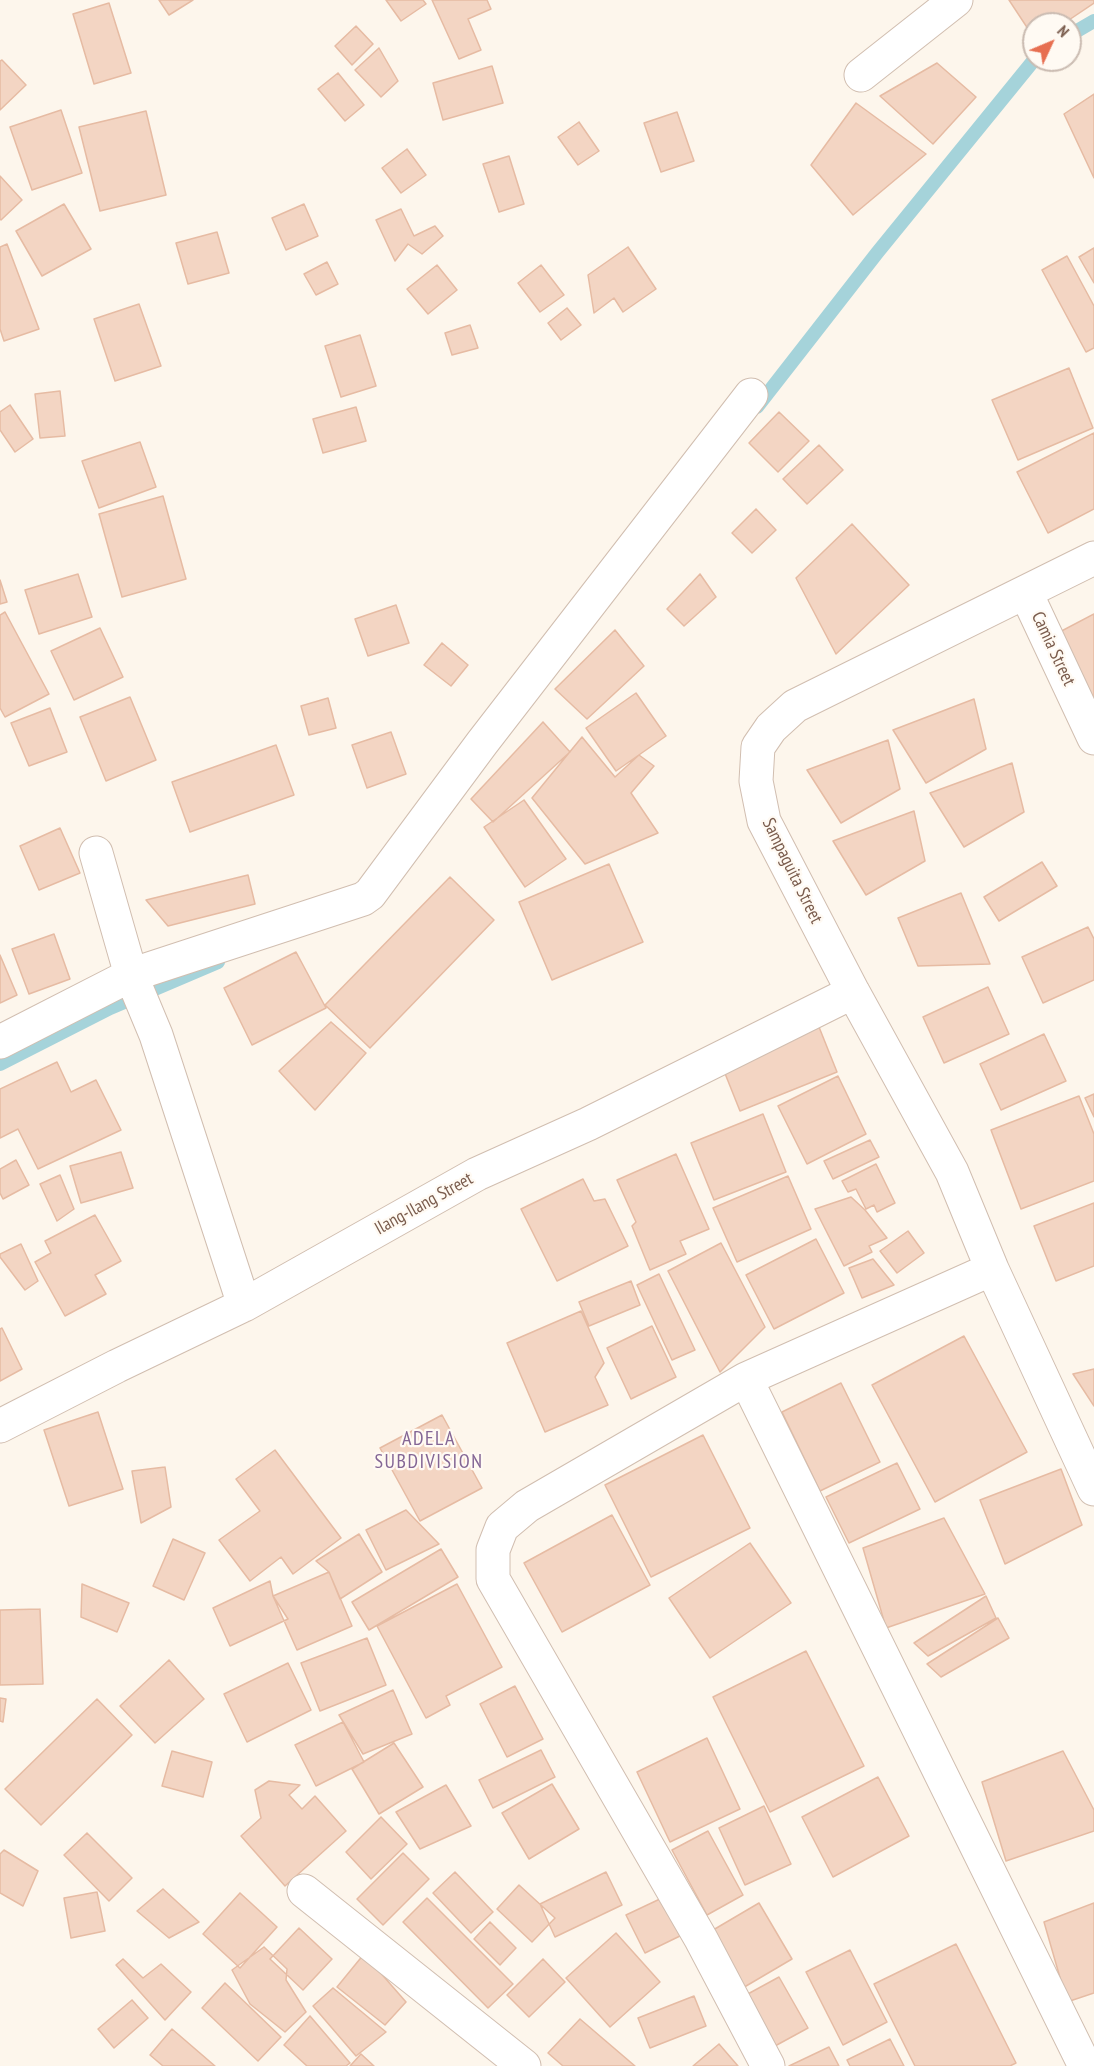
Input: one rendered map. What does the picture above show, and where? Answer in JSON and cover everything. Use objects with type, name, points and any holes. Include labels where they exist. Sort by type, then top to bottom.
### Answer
[{"type":"street","points":[[861,75],[956,0]]},
{"type":"street","points":[[0,1042],[132,978],[363,899],[370,894],[482,743],[751,395]]},
{"type":"street","name":"Sampaguita Street","points":[[1094,558],[795,706],[771,729],[758,747],[756,781],[764,822],[853,992],[952,1172],[992,1269],[1094,1489]]},
{"type":"street","name":"Camia Street","points":[[1026,593],[1094,738]]},
{"type":"street","points":[[96,853],[132,978],[156,1035],[244,1305]]},
{"type":"street","name":"Ilang-Ilang Street","points":[[0,1426],[244,1305],[477,1174],[588,1124],[853,992]]},
{"type":"street","points":[[768,2066],[701,1939],[493,1579],[493,1550],[502,1527],[527,1506],[746,1379],[992,1269]]},
{"type":"street","points":[[746,1379],[1085,2066]]},
{"type":"street","points":[[304,1891],[524,2066]]},
{"type":"building","points":[[159,0],[193,0],[169,15]]},
{"type":"building","points":[[386,0],[423,0],[426,4],[401,21]]},
{"type":"building","points":[[432,0],[487,0],[491,9],[468,19],[481,50],[459,59]]},
{"type":"building","points":[[1009,0],[1094,0],[1094,3],[1081,12],[1022,12],[1022,20]]},
{"type":"building","points":[[109,3],[131,73],[94,84],[73,14]]},
{"type":"building","points":[[356,26],[373,44],[352,65],[335,46]]},
{"type":"building","points":[[379,48],[398,81],[381,97],[355,70]]},
{"type":"building","points":[[2,60],[26,85],[0,110],[0,61]]},
{"type":"building","points":[[937,63],[976,97],[933,144],[880,96]]},
{"type":"building","points":[[492,66],[503,103],[443,120],[433,83]]},
{"type":"building","points":[[338,73],[364,105],[345,121],[318,89]]},
{"type":"building","points":[[1094,94],[1094,178],[1064,114]]},
{"type":"building","points":[[856,103],[926,154],[853,215],[811,165]]},
{"type":"building","points":[[61,110],[82,173],[32,190],[10,127]]},
{"type":"building","points":[[146,111],[166,195],[100,211],[79,127]]},
{"type":"building","points":[[677,112],[694,161],[661,172],[644,123]]},
{"type":"building","points":[[579,122],[599,151],[578,165],[558,137]]},
{"type":"building","points":[[407,149],[426,175],[401,193],[382,168]]},
{"type":"building","points":[[509,156],[524,204],[499,212],[483,164]]},
{"type":"building","points":[[0,176],[22,200],[1,220],[0,219]]},
{"type":"building","points":[[64,204],[91,249],[42,276],[16,231]]},
{"type":"building","points":[[304,204],[318,236],[286,250],[272,218]]},
{"type":"building","points":[[401,209],[414,236],[435,226],[443,236],[422,254],[408,244],[395,261],[376,220]]},
{"type":"building","points":[[217,232],[229,273],[188,284],[176,243]]},
{"type":"building","points":[[7,244],[39,329],[4,341],[0,329],[0,247]]},
{"type":"building","points":[[628,247],[656,289],[623,312],[614,298],[594,313],[588,275]]},
{"type":"building","points":[[1094,248],[1094,283],[1079,257]]},
{"type":"building","points":[[1067,256],[1094,306],[1094,348],[1086,352],[1042,270]]},
{"type":"building","points":[[327,262],[338,284],[316,295],[304,274]]},
{"type":"building","points":[[437,265],[457,290],[428,314],[407,289]]},
{"type":"building","points":[[541,265],[564,295],[540,312],[518,283]]},
{"type":"building","points":[[139,304],[161,366],[115,381],[94,319]]},
{"type":"building","points":[[567,308],[581,325],[561,340],[548,323]]},
{"type":"building","points":[[470,325],[478,348],[452,355],[445,333]]},
{"type":"building","points":[[360,335],[376,386],[341,397],[325,346]]},
{"type":"building","points":[[1069,368],[1093,428],[1018,460],[992,400]]},
{"type":"building","points":[[60,391],[65,436],[40,438],[35,394]]},
{"type":"building","points":[[10,405],[33,439],[15,452],[0,430],[0,412]]},
{"type":"building","points":[[356,407],[366,441],[323,453],[313,419]]},
{"type":"building","points":[[779,412],[809,441],[778,472],[749,443]]},
{"type":"building","points":[[1094,433],[1094,509],[1048,533],[1017,472]]},
{"type":"building","points":[[140,442],[156,487],[99,508],[82,461]]},
{"type":"building","points":[[819,445],[843,470],[807,504],[783,479]]},
{"type":"building","points":[[163,496],[186,579],[122,597],[99,514]]},
{"type":"building","points":[[756,509],[776,530],[752,553],[732,533]]},
{"type":"building","points":[[852,524],[909,585],[836,654],[796,578]]},
{"type":"building","points":[[78,574],[92,617],[39,634],[25,590]]},
{"type":"building","points":[[700,574],[716,597],[684,626],[667,609]]},
{"type":"building","points":[[0,580],[7,602],[0,604]]},
{"type":"building","points":[[396,605],[409,643],[368,656],[355,619]]},
{"type":"building","points":[[5,612],[49,694],[5,717],[0,708],[0,615]]},
{"type":"building","points":[[1094,614],[1094,725],[1052,636]]},
{"type":"building","points":[[100,628],[123,677],[74,700],[51,651]]},
{"type":"building","points":[[615,630],[644,666],[587,719],[555,689]]},
{"type":"building","points":[[442,643],[468,665],[451,686],[424,665]]},
{"type":"building","points":[[636,693],[666,736],[616,771],[586,728]]},
{"type":"building","points":[[130,697],[156,760],[106,781],[80,717]]},
{"type":"building","points":[[328,698],[336,728],[309,735],[301,706]]},
{"type":"building","points":[[974,699],[986,749],[926,783],[893,730]]},
{"type":"building","points":[[50,708],[67,752],[29,766],[11,723]]},
{"type":"building","points":[[543,722],[570,752],[493,822],[471,799]]},
{"type":"building","points":[[391,732],[406,774],[367,788],[352,745]]},
{"type":"building","points":[[582,737],[615,777],[639,755],[654,766],[631,793],[658,833],[585,864],[532,798]]},
{"type":"building","points":[[888,740],[900,789],[841,823],[807,770]]},
{"type":"building","points":[[276,745],[294,795],[190,832],[172,782]]},
{"type":"building","points":[[1012,763],[1024,812],[964,847],[930,793]]},
{"type":"building","points":[[524,800],[566,859],[525,887],[484,827]]},
{"type":"building","points":[[914,811],[925,861],[866,895],[833,841]]},
{"type":"building","points":[[60,828],[80,873],[39,890],[20,846]]},
{"type":"building","points":[[1042,862],[1057,886],[999,921],[984,897]]},
{"type":"building","points":[[609,864],[643,942],[552,980],[519,902]]},
{"type":"building","points":[[248,875],[255,904],[168,926],[146,900]]},
{"type":"building","points":[[450,877],[494,920],[370,1048],[325,1005]]},
{"type":"building","points":[[961,893],[990,964],[918,966],[898,918]]},
{"type":"building","points":[[1088,927],[1094,939],[1094,980],[1043,1003],[1022,957]]},
{"type":"building","points":[[54,934],[70,979],[29,994],[12,949]]},
{"type":"building","points":[[296,952],[326,1008],[252,1045],[224,988]]},
{"type":"building","points":[[0,955],[17,995],[0,1003]]},
{"type":"building","points":[[988,987],[1009,1034],[944,1063],[923,1017]]},
{"type":"building","points":[[331,1022],[366,1053],[315,1110],[279,1071]]},
{"type":"building","points":[[817,1022],[837,1072],[740,1111],[720,1061]]},
{"type":"building","points":[[1044,1034],[1066,1081],[1001,1110],[980,1064]]},
{"type":"building","points":[[57,1062],[71,1092],[96,1080],[121,1130],[38,1169],[18,1129],[0,1138],[0,1089]]},
{"type":"building","points":[[838,1076],[866,1134],[807,1164],[778,1106]]},
{"type":"building","points":[[1094,1094],[1094,1117],[1085,1098]]},
{"type":"building","points":[[1079,1096],[1094,1134],[1094,1181],[1021,1209],[991,1130]]},
{"type":"building","points":[[763,1114],[786,1172],[714,1200],[691,1143]]},
{"type":"building","points":[[870,1140],[879,1157],[833,1179],[824,1161]]},
{"type":"building","points":[[121,1152],[133,1188],[81,1203],[70,1166]]},
{"type":"building","points":[[676,1154],[709,1229],[680,1241],[686,1254],[650,1270],[632,1226],[636,1222],[617,1180]]},
{"type":"building","points":[[16,1160],[29,1185],[3,1199],[0,1193],[0,1169]]},
{"type":"building","points":[[876,1164],[895,1203],[877,1212],[874,1205],[866,1209],[856,1189],[848,1192],[842,1181]]},
{"type":"building","points":[[60,1175],[74,1209],[57,1221],[40,1184]]},
{"type":"building","points":[[788,1176],[811,1229],[737,1262],[713,1208]]},
{"type":"building","points":[[583,1179],[594,1201],[605,1199],[628,1246],[557,1281],[521,1209]]},
{"type":"building","points":[[851,1197],[865,1210],[887,1238],[869,1246],[872,1252],[844,1266],[815,1209]]},
{"type":"building","points":[[1094,1203],[1094,1266],[1056,1281],[1034,1226]]},
{"type":"building","points":[[95,1215],[121,1261],[95,1275],[106,1294],[65,1316],[35,1262],[51,1253],[45,1241]]},
{"type":"building","points":[[908,1231],[924,1253],[897,1273],[880,1251]]},
{"type":"building","points":[[816,1239],[844,1293],[774,1329],[746,1275]]},
{"type":"building","points":[[721,1243],[765,1327],[720,1372],[668,1271]]},
{"type":"building","points":[[21,1244],[38,1281],[25,1290],[0,1257],[0,1254]]},
{"type":"building","points":[[873,1259],[894,1285],[862,1298],[849,1268]]},
{"type":"building","points":[[659,1274],[695,1350],[672,1360],[637,1285]]},
{"type":"building","points":[[631,1281],[640,1305],[589,1326],[579,1302]]},
{"type":"building","points":[[581,1311],[604,1363],[595,1377],[608,1405],[545,1432],[507,1343]]},
{"type":"building","points":[[652,1326],[676,1377],[631,1399],[607,1348]]},
{"type":"building","points":[[2,1328],[22,1369],[0,1381],[0,1329]]},
{"type":"building","points":[[964,1336],[1027,1452],[935,1502],[872,1385]]},
{"type":"building","points":[[1094,1369],[1094,1406],[1073,1374]]},
{"type":"building","points":[[841,1383],[880,1462],[820,1491],[782,1412]]},
{"type":"building","points":[[98,1412],[123,1489],[69,1506],[44,1430]]},
{"type":"building","points":[[442,1415],[482,1488],[420,1521],[380,1448]]},
{"type":"building","points":[[703,1435],[750,1528],[651,1577],[605,1485]]},
{"type":"building","points":[[275,1450],[341,1538],[293,1574],[281,1557],[250,1581],[219,1540],[260,1511],[236,1479]]},
{"type":"building","points":[[897,1463],[920,1509],[849,1543],[826,1497]]},
{"type":"building","points":[[165,1467],[171,1507],[141,1523],[132,1471]]},
{"type":"building","points":[[1061,1469],[1082,1525],[1005,1564],[980,1500]]},
{"type":"building","points":[[406,1510],[439,1544],[386,1570],[366,1530]]},
{"type":"building","points":[[612,1515],[650,1585],[562,1632],[524,1563]]},
{"type":"building","points":[[944,1518],[985,1594],[886,1628],[863,1548]]},
{"type":"building","points":[[359,1534],[382,1572],[340,1599],[329,1572],[316,1561]]},
{"type":"building","points":[[173,1539],[205,1553],[184,1600],[153,1586]]},
{"type":"building","points":[[750,1543],[791,1603],[710,1658],[669,1598]]},
{"type":"building","points":[[441,1549],[458,1577],[369,1630],[352,1602]]},
{"type":"building","points":[[329,1572],[352,1626],[297,1650],[273,1596]]},
{"type":"building","points":[[270,1581],[273,1596],[288,1619],[230,1646],[213,1608]]},
{"type":"building","points":[[82,1584],[129,1603],[117,1632],[81,1617]]},
{"type":"building","points":[[457,1584],[502,1667],[446,1696],[450,1705],[426,1718],[377,1626]]},
{"type":"building","points":[[986,1596],[996,1618],[928,1656],[914,1643]]},
{"type":"building","points":[[40,1609],[43,1684],[0,1685],[0,1610]]},
{"type":"building","points":[[998,1618],[1009,1638],[941,1677],[927,1664]]},
{"type":"building","points":[[367,1638],[386,1685],[320,1711],[301,1663]]},
{"type":"building","points":[[806,1651],[864,1766],[770,1812],[713,1697]]},
{"type":"building","points":[[169,1660],[204,1699],[155,1743],[120,1706]]},
{"type":"building","points":[[288,1663],[311,1710],[247,1742],[224,1694]]},
{"type":"building","points":[[515,1686],[543,1739],[507,1757],[480,1704]]},
{"type":"building","points":[[393,1690],[412,1734],[363,1754],[339,1715]]},
{"type":"building","points":[[0,1698],[6,1699],[3,1722],[0,1721]]},
{"type":"building","points":[[97,1699],[132,1735],[41,1825],[5,1789]]},
{"type":"building","points":[[343,1722],[364,1762],[316,1786],[295,1745]]},
{"type":"building","points":[[707,1738],[740,1809],[670,1842],[637,1772]]},
{"type":"building","points":[[394,1743],[423,1787],[379,1814],[352,1769]]},
{"type":"building","points":[[541,1750],[555,1777],[493,1808],[479,1780]]},
{"type":"building","points":[[172,1751],[212,1762],[203,1797],[162,1786]]},
{"type":"building","points":[[1063,1751],[1094,1810],[1094,1831],[1006,1861],[982,1782]]},
{"type":"building","points":[[878,1777],[909,1836],[833,1877],[802,1817]]},
{"type":"building","points":[[269,1781],[300,1785],[289,1795],[302,1809],[315,1796],[346,1831],[285,1886],[241,1836],[261,1818],[255,1790]]},
{"type":"building","points":[[552,1784],[579,1829],[529,1859],[502,1813]]},
{"type":"building","points":[[446,1785],[471,1826],[420,1849],[396,1812]]},
{"type":"building","points":[[764,1806],[791,1864],[745,1885],[719,1828]]},
{"type":"building","points":[[381,1817],[407,1844],[371,1879],[346,1852]]},
{"type":"building","points":[[708,1831],[743,1895],[707,1915],[672,1850]]},
{"type":"building","points":[[87,1833],[132,1878],[109,1901],[64,1855]]},
{"type":"building","points":[[4,1850],[38,1871],[23,1906],[0,1893],[0,1854]]},
{"type":"building","points":[[403,1853],[429,1879],[383,1925],[357,1899]]},
{"type":"building","points":[[455,1872],[493,1912],[471,1933],[433,1893]]},
{"type":"building","points":[[606,1872],[622,1905],[555,1937],[540,1904]]},
{"type":"building","points":[[519,1885],[555,1918],[532,1942],[497,1909]]},
{"type":"building","points":[[163,1889],[199,1922],[169,1938],[137,1911]]},
{"type":"building","points":[[97,1892],[105,1931],[71,1938],[64,1898]]},
{"type":"building","points":[[240,1893],[277,1927],[240,1968],[203,1934]]},
{"type":"building","points":[[427,1898],[513,1984],[488,2008],[403,1922]]},
{"type":"building","points":[[662,1898],[680,1936],[645,1953],[626,1915]]},
{"type":"building","points":[[759,1903],[792,1959],[741,1989],[708,1933]]},
{"type":"building","points":[[1094,1903],[1094,1993],[1067,2002],[1044,1922]]},
{"type":"building","points":[[490,1922],[516,1948],[500,1965],[474,1939]]},
{"type":"building","points":[[299,1928],[332,1959],[303,1990],[270,1959]]},
{"type":"building","points":[[616,1933],[660,1982],[610,2027],[566,1978]]},
{"type":"building","points":[[956,1944],[1016,2063],[1010,2066],[915,2066],[874,1984]]},
{"type":"building","points":[[264,1947],[287,1969],[286,1980],[306,2012],[285,2032],[250,2004],[232,1970]]},
{"type":"building","points":[[850,1950],[887,2022],[843,2045],[806,1972]]},
{"type":"building","points":[[364,1954],[406,2002],[385,2025],[337,1987]]},
{"type":"building","points":[[123,1959],[143,1978],[161,1964],[191,1992],[165,2020],[116,1965]]},
{"type":"building","points":[[543,1959],[565,1982],[529,2017],[507,1995]]},
{"type":"building","points":[[779,1977],[808,2028],[775,2046],[746,1995]]},
{"type":"building","points":[[225,1983],[281,2037],[258,2061],[202,2008]]},
{"type":"building","points":[[333,1988],[386,2032],[356,2056],[313,2006]]},
{"type":"building","points":[[694,1996],[706,2026],[650,2048],[638,2018]]},
{"type":"building","points":[[132,2000],[148,2018],[114,2048],[98,2029]]},
{"type":"building","points":[[310,2016],[350,2063],[346,2066],[307,2066],[284,2045]]},
{"type":"building","points":[[580,2019],[635,2066],[563,2066],[548,2053]]},
{"type":"building","points":[[172,2029],[215,2066],[163,2066],[150,2055]]},
{"type":"building","points":[[890,2039],[904,2066],[850,2066],[847,2060]]},
{"type":"building","points":[[719,2044],[738,2066],[693,2066]]},
{"type":"building","points":[[829,2047],[839,2066],[789,2066]]},
{"type":"building","points":[[361,2054],[374,2066],[350,2066]]},
{"type":"waterway","points":[[1082,28],[1094,21]]},
{"type":"waterway","points":[[757,407],[877,253],[1024,72]]},
{"type":"waterway","points":[[0,1064],[110,1008],[218,962]]},
{"type":"district","name":"ADELA SUBDIVISION","points":[[429,1450]]}]
